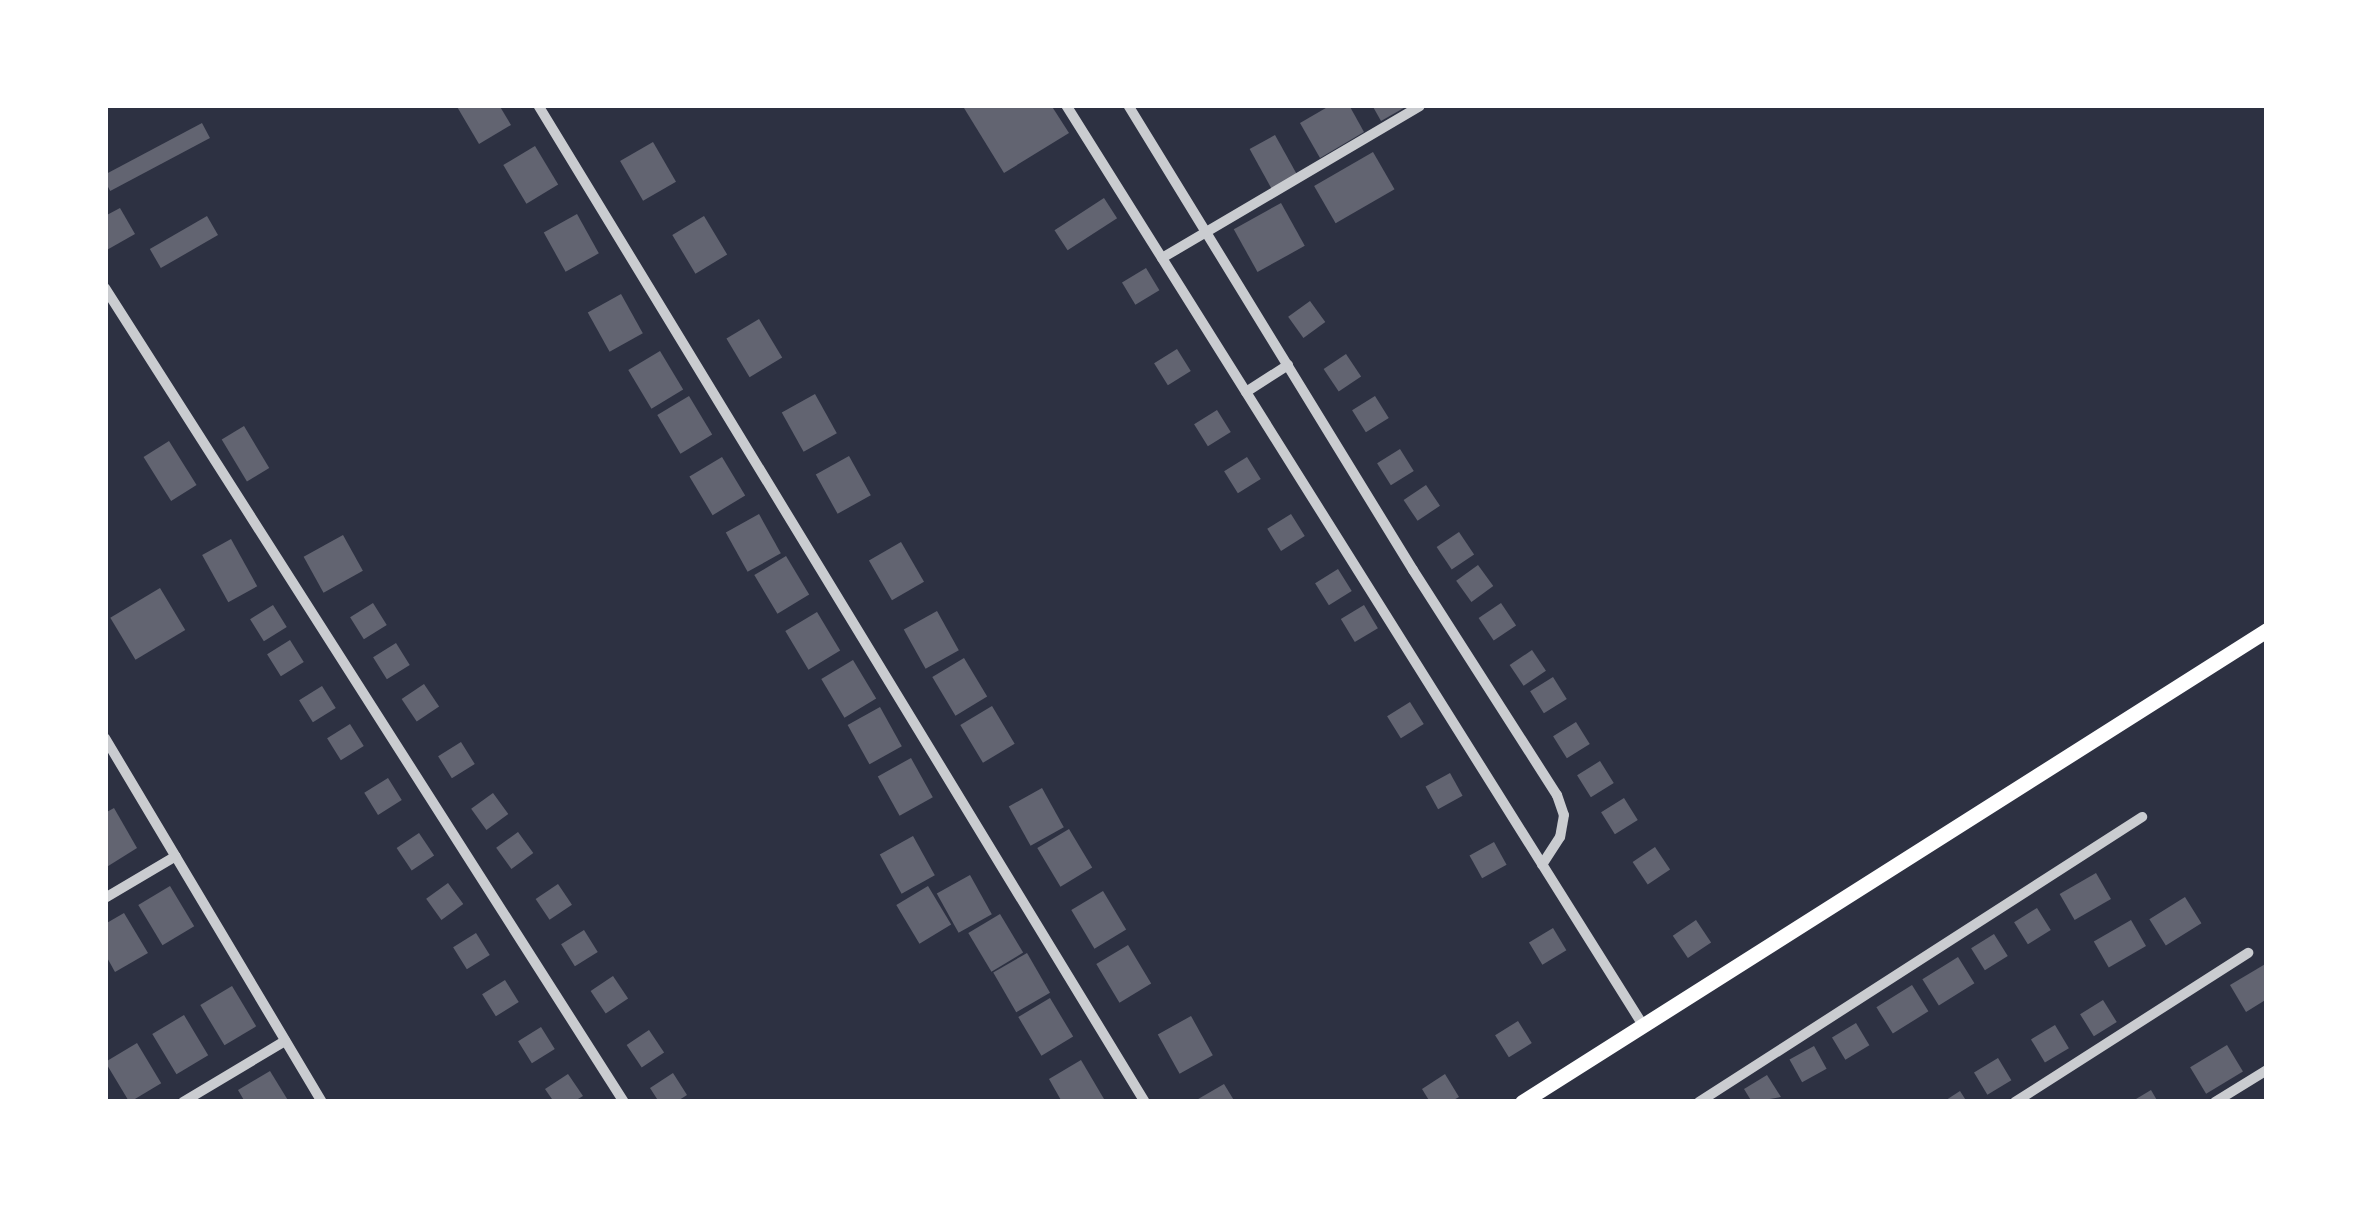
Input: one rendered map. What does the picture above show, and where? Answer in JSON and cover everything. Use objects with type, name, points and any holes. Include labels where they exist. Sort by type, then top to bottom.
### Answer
[{"type":"main road","points":[[1522,1102],[2267,630]]},
{"type":"street","points":[[538,105],[1144,1102]]},
{"type":"street","points":[[1066,105],[1643,1026]]},
{"type":"street","points":[[1128,105],[1557,795],[1564,815],[1560,836],[1542,865]]},
{"type":"street","points":[[1162,258],[1420,106]]},
{"type":"street","points":[[105,288],[624,1102]]},
{"type":"street","points":[[1246,392],[1288,365]]},
{"type":"street","points":[[105,738],[322,1102]]},
{"type":"street","points":[[1699,1102],[2142,817]]},
{"type":"street","points":[[105,898],[176,856]]},
{"type":"street","points":[[2015,1102],[2248,953]]},
{"type":"street","points":[[182,1102],[285,1040]]},
{"type":"street","points":[[2215,1102],[2267,1070]]},
{"type":"building","points":[[456,105],[499,105],[511,125],[479,144]]},
{"type":"building","points":[[1051,105],[1069,133],[1004,173],[964,108]]},
{"type":"building","points":[[1331,105],[1349,105],[1364,132],[1320,158],[1300,123]]},
{"type":"building","points":[[1372,105],[1409,105],[1381,121]]},
{"type":"building","points":[[202,123],[210,138],[110,191],[105,175]]},
{"type":"building","points":[[1275,135],[1297,174],[1271,188],[1250,149]]},
{"type":"building","points":[[653,142],[676,182],[643,201],[620,161]]},
{"type":"building","points":[[535,146],[558,185],[526,204],[503,165]]},
{"type":"building","points":[[1373,152],[1394,189],[1336,223],[1314,186]]},
{"type":"building","points":[[1104,198],[1117,218],[1068,250],[1055,230]]},
{"type":"building","points":[[1281,203],[1305,246],[1258,272],[1234,229]]},
{"type":"building","points":[[120,208],[135,234],[105,251],[105,216]]},
{"type":"building","points":[[577,214],[599,253],[566,272],[544,232]]},
{"type":"building","points":[[207,216],[218,235],[161,268],[150,249]]},
{"type":"building","points":[[704,216],[727,255],[695,274],[672,235]]},
{"type":"building","points":[[1146,268],[1159,290],[1135,305],[1122,282]]},
{"type":"building","points":[[621,294],[643,333],[610,352],[588,312]]},
{"type":"building","points":[[1310,301],[1325,322],[1303,338],[1288,317]]},
{"type":"building","points":[[759,319],[782,358],[750,377],[726,339]]},
{"type":"building","points":[[1177,349],[1191,371],[1168,385],[1154,363]]},
{"type":"building","points":[[660,351],[683,390],[651,409],[628,370]]},
{"type":"building","points":[[1346,354],[1361,376],[1339,391],[1324,369]]},
{"type":"building","points":[[815,394],[837,433],[804,452],[782,412]]},
{"type":"building","points":[[689,396],[712,435],[680,454],[657,415]]},
{"type":"building","points":[[1375,396],[1389,418],[1366,432],[1352,410]]},
{"type":"building","points":[[1217,410],[1231,432],[1208,446],[1194,424]]},
{"type":"building","points":[[244,426],[269,468],[247,481],[222,439]]},
{"type":"building","points":[[169,441],[197,485],[171,501],[144,457]]},
{"type":"building","points":[[1400,449],[1414,471],[1391,485],[1377,463]]},
{"type":"building","points":[[849,456],[871,495],[838,514],[816,474]]},
{"type":"building","points":[[722,457],[745,496],[713,515],[689,477]]},
{"type":"building","points":[[1247,457],[1261,479],[1238,493],[1224,471]]},
{"type":"building","points":[[1426,485],[1440,506],[1418,521],[1404,500]]},
{"type":"building","points":[[759,514],[781,553],[748,572],[726,532]]},
{"type":"building","points":[[1291,514],[1305,536],[1281,551],[1267,529]]},
{"type":"building","points":[[1459,532],[1474,554],[1452,569],[1437,547]]},
{"type":"building","points":[[343,535],[363,571],[324,593],[304,557]]},
{"type":"building","points":[[231,539],[257,586],[228,602],[202,555]]},
{"type":"building","points":[[901,542],[924,582],[892,600],[869,560]]},
{"type":"building","points":[[786,556],[809,595],[777,614],[754,575]]},
{"type":"building","points":[[1478,565],[1493,586],[1471,602],[1456,581]]},
{"type":"building","points":[[1338,569],[1352,591],[1329,605],[1315,583]]},
{"type":"building","points":[[160,588],[185,630],[136,660],[110,618]]},
{"type":"building","points":[[373,603],[387,625],[364,639],[350,617]]},
{"type":"building","points":[[1501,603],[1516,625],[1494,640],[1479,618]]},
{"type":"building","points":[[273,605],[287,627],[264,641],[250,619]]},
{"type":"building","points":[[1364,605],[1378,628],[1355,642],[1341,619]]},
{"type":"building","points":[[937,611],[959,650],[926,669],[904,629]]},
{"type":"building","points":[[817,612],[840,651],[808,670],[785,631]]},
{"type":"building","points":[[290,640],[304,662],[281,676],[267,654]]},
{"type":"building","points":[[396,643],[410,665],[387,679],[373,657]]},
{"type":"building","points":[[1532,650],[1546,671],[1524,686],[1510,665]]},
{"type":"building","points":[[964,658],[987,697],[955,716],[932,677]]},
{"type":"building","points":[[853,660],[876,699],[844,718],[821,679]]},
{"type":"building","points":[[1553,677],[1567,699],[1544,713],[1530,691]]},
{"type":"building","points":[[424,684],[439,706],[417,721],[402,699]]},
{"type":"building","points":[[322,686],[336,708],[313,722],[299,700]]},
{"type":"building","points":[[1410,702],[1424,724],[1401,738],[1387,716]]},
{"type":"building","points":[[992,706],[1015,744],[983,763],[960,725]]},
{"type":"building","points":[[880,707],[902,746],[869,764],[848,725]]},
{"type":"building","points":[[1576,722],[1590,744],[1567,758],[1553,736]]},
{"type":"building","points":[[350,724],[364,746],[341,760],[327,738]]},
{"type":"building","points":[[461,742],[475,764],[452,778],[438,756]]},
{"type":"building","points":[[911,758],[933,797],[900,816],[878,776]]},
{"type":"building","points":[[1600,761],[1614,783],[1591,797],[1577,775]]},
{"type":"building","points":[[1450,773],[1463,796],[1438,809],[1426,787]]},
{"type":"building","points":[[388,778],[402,800],[378,815],[364,793]]},
{"type":"building","points":[[1042,788],[1064,827],[1031,846],[1009,806]]},
{"type":"building","points":[[493,793],[508,814],[486,830],[471,809]]},
{"type":"building","points":[[1624,798],[1638,820],[1615,834],[1601,812]]},
{"type":"building","points":[[114,808],[137,848],[105,868],[105,813]]},
{"type":"building","points":[[1069,829],[1092,868],[1060,887],[1037,848]]},
{"type":"building","points":[[518,832],[533,853],[511,869],[496,848]]},
{"type":"building","points":[[419,833],[434,855],[412,870],[397,848]]},
{"type":"building","points":[[913,836],[935,875],[902,894],[880,854]]},
{"type":"building","points":[[1494,842],[1507,865],[1482,878],[1470,856]]},
{"type":"building","points":[[1655,847],[1670,869],[1648,884],[1633,862]]},
{"type":"building","points":[[2096,873],[2111,899],[2075,920],[2060,894]]},
{"type":"building","points":[[970,875],[992,914],[959,933],[937,893]]},
{"type":"building","points":[[448,883],[463,904],[441,920],[426,899]]},
{"type":"building","points":[[558,884],[572,905],[550,920],[536,899]]},
{"type":"building","points":[[170,886],[194,926],[162,945],[138,905]]},
{"type":"building","points":[[928,886],[951,925],[919,944],[896,905]]},
{"type":"building","points":[[1103,891],[1126,930],[1094,949],[1071,910]]},
{"type":"building","points":[[2185,897],[2201,923],[2166,946],[2149,919]]},
{"type":"building","points":[[2037,908],[2051,930],[2028,944],[2014,922]]},
{"type":"building","points":[[124,913],[148,953],[115,972],[105,954],[105,924]]},
{"type":"building","points":[[1000,914],[1023,953],[991,972],[968,933]]},
{"type":"building","points":[[1696,920],[1711,942],[1688,958],[1673,936]]},
{"type":"building","points":[[2131,920],[2146,946],[2109,967],[2094,942]]},
{"type":"building","points":[[1553,928],[1566,950],[1542,965],[1529,942]]},
{"type":"building","points":[[584,930],[598,952],[575,966],[561,944]]},
{"type":"building","points":[[476,933],[490,955],[467,969],[453,947]]},
{"type":"building","points":[[1994,934],[2008,956],[1985,970],[1971,948]]},
{"type":"building","points":[[1128,945],[1151,984],[1119,1003],[1096,964]]},
{"type":"building","points":[[1027,953],[1050,993],[1016,1012],[993,972]]},
{"type":"building","points":[[1958,957],[1974,983],[1939,1006],[1922,979]]},
{"type":"building","points":[[2267,963],[2267,999],[2246,1012],[2230,985]]},
{"type":"building","points":[[613,976],[628,998],[606,1013],[591,991]]},
{"type":"building","points":[[505,980],[519,1002],[496,1016],[482,994]]},
{"type":"building","points":[[1912,985],[1928,1011],[1893,1034],[1876,1007]]},
{"type":"building","points":[[232,986],[256,1026],[224,1045],[200,1005]]},
{"type":"building","points":[[1050,998],[1073,1037],[1041,1056],[1018,1017]]},
{"type":"building","points":[[2103,1000],[2117,1022],[2094,1036],[2080,1014]]},
{"type":"building","points":[[184,1015],[208,1055],[176,1074],[152,1034]]},
{"type":"building","points":[[1191,1016],[1213,1055],[1180,1074],[1158,1034]]},
{"type":"building","points":[[1518,1021],[1532,1043],[1509,1057],[1495,1035]]},
{"type":"building","points":[[1856,1023],[1869,1045],[1845,1060],[1832,1037]]},
{"type":"building","points":[[2055,1025],[2069,1048],[2045,1063],[2031,1039]]},
{"type":"building","points":[[541,1027],[555,1049],[532,1063],[518,1041]]},
{"type":"building","points":[[649,1030],[664,1052],[642,1067],[627,1045]]},
{"type":"building","points":[[137,1043],[161,1083],[129,1102],[105,1062]]},
{"type":"building","points":[[2227,1045],[2243,1072],[2206,1094],[2190,1067]]},
{"type":"building","points":[[1814,1046],[1827,1069],[1802,1082],[1790,1060]]},
{"type":"building","points":[[1998,1058],[2011,1080],[1987,1095],[1974,1072]]},
{"type":"building","points":[[1081,1060],[1104,1099],[1062,1102],[1049,1079]]},
{"type":"building","points":[[270,1071],[289,1102],[245,1102],[238,1090]]},
{"type":"building","points":[[673,1073],[687,1095],[676,1102],[659,1102],[650,1088]]},
{"type":"building","points":[[568,1074],[583,1096],[573,1102],[554,1102],[545,1089]]},
{"type":"building","points":[[1445,1074],[1459,1097],[1450,1102],[1430,1102],[1422,1089]]},
{"type":"building","points":[[1767,1075],[1781,1097],[1752,1102],[1744,1089]]},
{"type":"building","points":[[1224,1084],[1235,1102],[1193,1102]]},
{"type":"building","points":[[2151,1090],[2158,1102],[2131,1102]]},
{"type":"building","points":[[1960,1091],[1967,1102],[1943,1102]]}]
